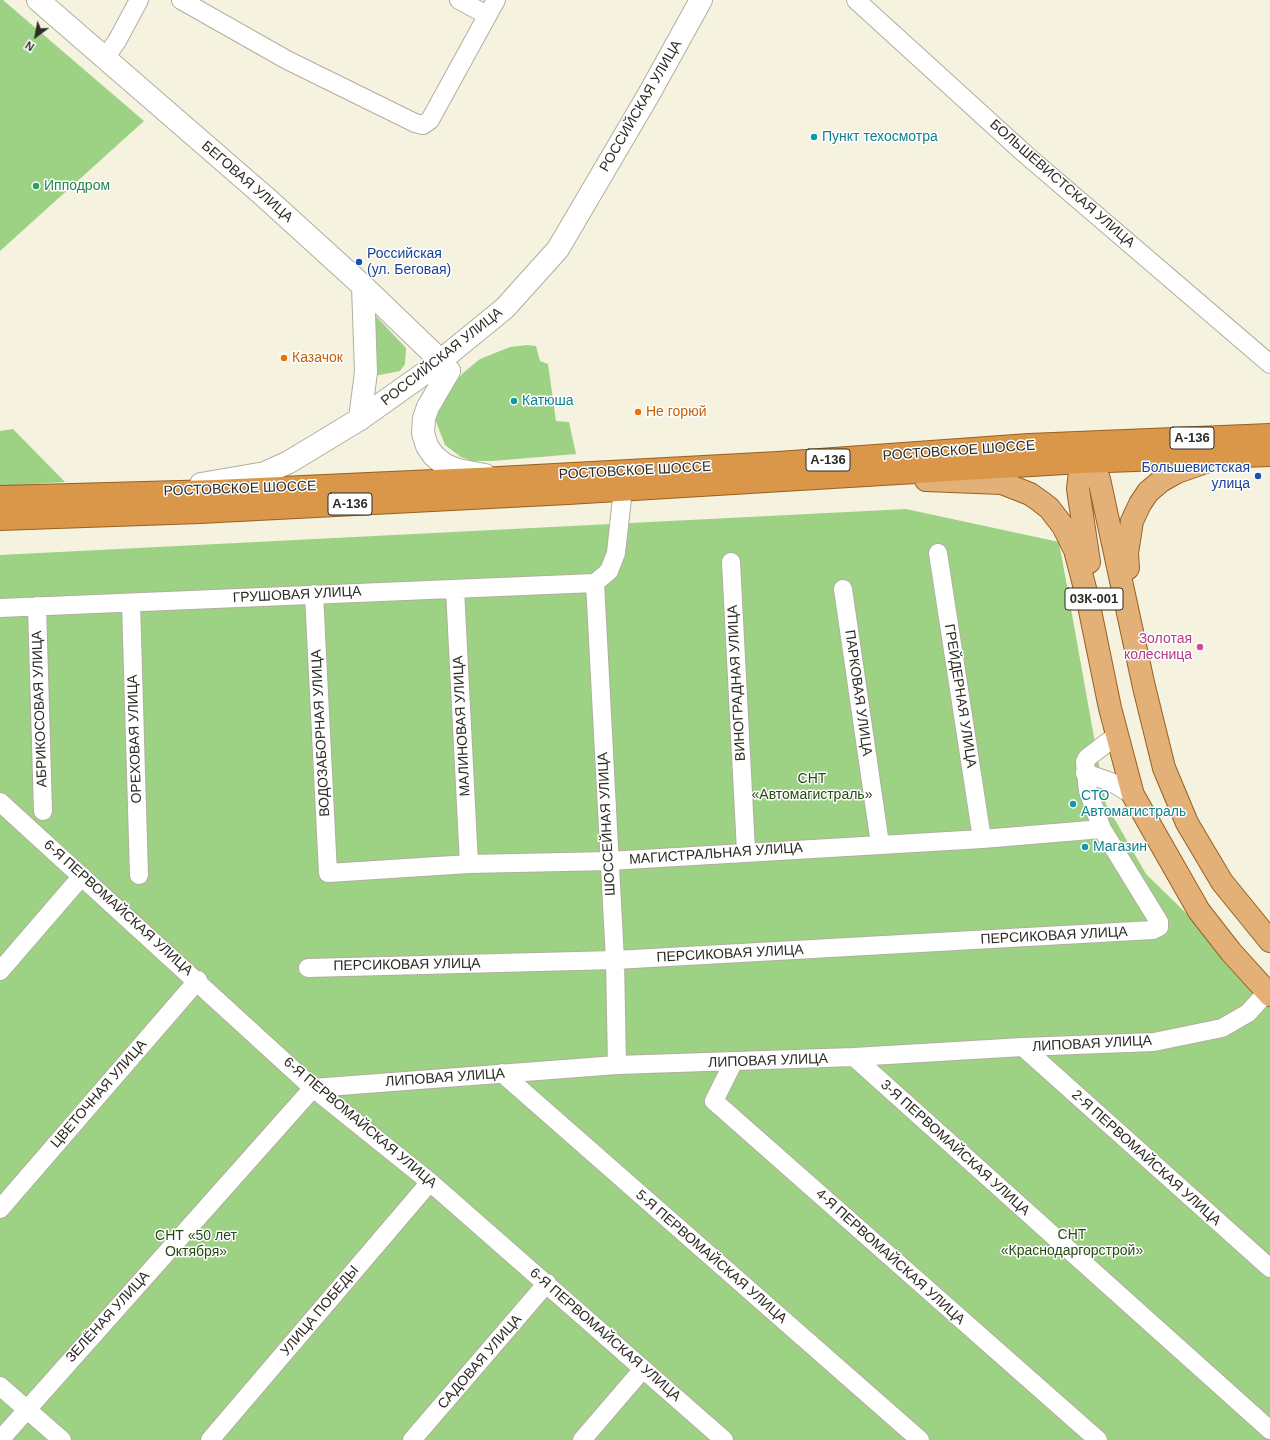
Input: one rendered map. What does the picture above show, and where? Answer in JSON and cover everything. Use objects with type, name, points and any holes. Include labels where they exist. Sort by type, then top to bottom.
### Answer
[{"type":"highway","name":"РОСТОВСКОЕ ШОССЕ","points":[[0,497],[153,493],[500,478],[778,463],[1114,441],[1270,435]]},
{"type":"highway","name":"РОСТОВСКОЕ ШОССЕ","points":[[0,519],[200,512],[1081,462],[1270,455]]},
{"type":"main road","name":"БЕГОВАЯ УЛИЦА","points":[[38,0],[264,196],[363,286],[445,366]]},
{"type":"main road","name":"РОССИЙСКАЯ УЛИЦА","points":[[272,488],[344,444],[416,396],[505,308],[558,249],[649,94],[701,0]]},
{"type":"main road","name":"РОССИЙСКАЯ УЛИЦА","points":[[153,493],[276,469],[445,366],[514,318],[569,257],[661,100],[714,0]]},
{"type":"main road","points":[[360,418],[366,372],[363,286]]},
{"type":"main road","name":"А-136","points":[[445,366],[424,418],[424,433],[427,446],[434,456],[445,465],[458,470],[500,478]]},
{"type":"main road","name":"А-136","points":[[1045,445],[1081,462],[1089,454],[1114,441]]},
{"type":"main road","name":"03К-001","points":[[1129,613],[1127,553],[1132,521],[1140,504],[1148,492],[1161,481],[1177,472],[1220,457]]},
{"type":"main road","name":"03К-001","points":[[1081,462],[1095,473],[1099,479],[1144,687],[1164,768],[1187,823],[1222,882],[1270,941]]},
{"type":"main road","name":"03К-001","points":[[1081,462],[1078,483],[1079,501],[1110,708]]},
{"type":"main road","name":"А-136","points":[[790,479],[969,481],[1002,483]]},
{"type":"main road","name":"03К-001","points":[[1002,483],[1030,494],[1040,501],[1057,516],[1069,536],[1075,550],[1087,596],[1110,708],[1133,795],[1199,911],[1231,952],[1269,994]]},
{"type":"main road","name":"А-136","points":[[200,512],[244,499],[272,488]]},
{"type":"street","points":[[105,58],[117,41],[139,0]]},
{"type":"street","points":[[181,0],[287,60],[415,123],[423,125],[430,120],[492,8],[459,0]]},
{"type":"street","name":"БОЛЬШЕВИСТСКАЯ УЛИЦА","points":[[856,0],[1025,154],[1270,364]]},
{"type":"street","points":[[595,583],[609,571],[616,553],[623,488]]},
{"type":"street","name":"ГРЕЙДЕРНАЯ УЛИЦА","points":[[938,553],[982,839]]},
{"type":"street","name":"ВИНОГРАДНАЯ УЛИЦА","points":[[731,562],[746,851]]},
{"type":"street","name":"ГРУШОВАЯ УЛИЦА","points":[[0,608],[595,583]]},
{"type":"street","name":"ШОССЕЙНАЯ УЛИЦА","points":[[595,583],[608,860],[615,960],[617,1066]]},
{"type":"street","name":"МАЛИНОВАЯ УЛИЦА","points":[[455,589],[469,864]]},
{"type":"street","name":"ПАРКОВАЯ УЛИЦА","points":[[843,589],[880,844]]},
{"type":"street","name":"ВОДОЗАБОРНАЯ УЛИЦА","points":[[314,594],[328,873]]},
{"type":"street","name":"ОРЕХОВАЯ УЛИЦА","points":[[131,603],[139,875]]},
{"type":"street","name":"АБРИКОСОВАЯ УЛИЦА","points":[[37,606],[42,811]]},
{"type":"street","points":[[1102,829],[1088,791],[1085,762],[1117,735]]},
{"type":"street","points":[[1085,773],[1111,782],[1133,795]]},
{"type":"street","name":"6-Я ПЕРВОМАЙСКАЯ УЛИЦА","points":[[0,802],[198,980],[314,1088],[430,1182],[547,1283],[724,1440]]},
{"type":"street","name":"МАГИСТРАЛЬНАЯ УЛИЦА","points":[[328,873],[469,864],[608,860],[746,851],[982,839],[1102,829]]},
{"type":"street","name":"ПЕРСИКОВАЯ УЛИЦА","points":[[308,968],[615,960],[1153,930],[1159,926],[1159,922],[1102,829]]},
{"type":"street","points":[[0,971],[82,876]]},
{"type":"street","name":"ЦВЕТОЧНАЯ УЛИЦА","points":[[0,1209],[198,980]]},
{"type":"street","name":"ЛИПОВАЯ УЛИЦА","points":[[314,1088],[502,1073],[617,1066],[733,1063],[1023,1047],[1154,1042],[1222,1028],[1248,1013],[1269,994]]},
{"type":"street","name":"2-Я ПЕРВОМАЙСКАЯ УЛИЦА","points":[[1023,1047],[1270,1268]]},
{"type":"street","name":"3-Я ПЕРВОМАЙСКАЯ УЛИЦА","points":[[854,1057],[1270,1430]]},
{"type":"street","name":"4-Я ПЕРВОМАЙСКАЯ УЛИЦА","points":[[733,1063],[714,1101],[1098,1440]]},
{"type":"street","name":"5-Я ПЕРВОМАЙСКАЯ УЛИЦА","points":[[502,1073],[920,1440]]},
{"type":"street","name":"ЗЕЛЁНАЯ УЛИЦА","points":[[0,1440],[26,1409],[314,1088]]},
{"type":"street","name":"УЛИЦА ПОБЕДЫ","points":[[210,1440],[430,1182]]},
{"type":"street","name":"САДОВАЯ УЛИЦА","points":[[412,1440],[547,1283]]},
{"type":"street","points":[[582,1440],[643,1369]]},
{"type":"street","points":[[0,1386],[62,1440]]},
{"type":"green space","name":"Ипподром","points":[[0,0],[3,0],[144,121],[0,251]]},
{"type":"green space","points":[[374,314],[406,348],[405,364],[400,371],[374,376]]},
{"type":"green space","points":[[527,345],[536,346],[540,361],[548,364],[556,421],[569,422],[576,454],[493,461],[472,461],[461,457],[445,445],[435,419],[449,390],[463,373],[480,359],[510,347]]},
{"type":"green space","points":[[13,429],[65,482],[0,486],[0,431]]},
{"type":"green space","points":[[906,509],[1059,542],[1106,804],[1146,874],[1270,995],[1270,1440],[0,1440],[0,555]]},
{"type":"place","name":"Пункт техосмотра","points":[[814,137]]},
{"type":"place","name":"Ипподром","points":[[36,186]]},
{"type":"place","name":"Российская (ул. Беговая)","points":[[359,262]]},
{"type":"place","name":"Казачок","points":[[284,358]]},
{"type":"place","name":"Катюша","points":[[514,401]]},
{"type":"place","name":"Не горюй","points":[[638,412]]},
{"type":"place","name":"Большевистская улица","points":[[1258,476]]},
{"type":"place","name":"Золотая колесница","points":[[1200,647]]},
{"type":"place","name":"СТО Автомагистраль","points":[[1073,804]]},
{"type":"place","name":"Магазин","points":[[1085,847]]},
{"type":"park label","name":"СНТ «Автомагистраль»","points":[[812,788]]},
{"type":"park label","name":"СНТ «50 лет Октября»","points":[[196,1244]]},
{"type":"park label","name":"СНТ «Краснодаргорстрой»","points":[[1072,1244]]}]
